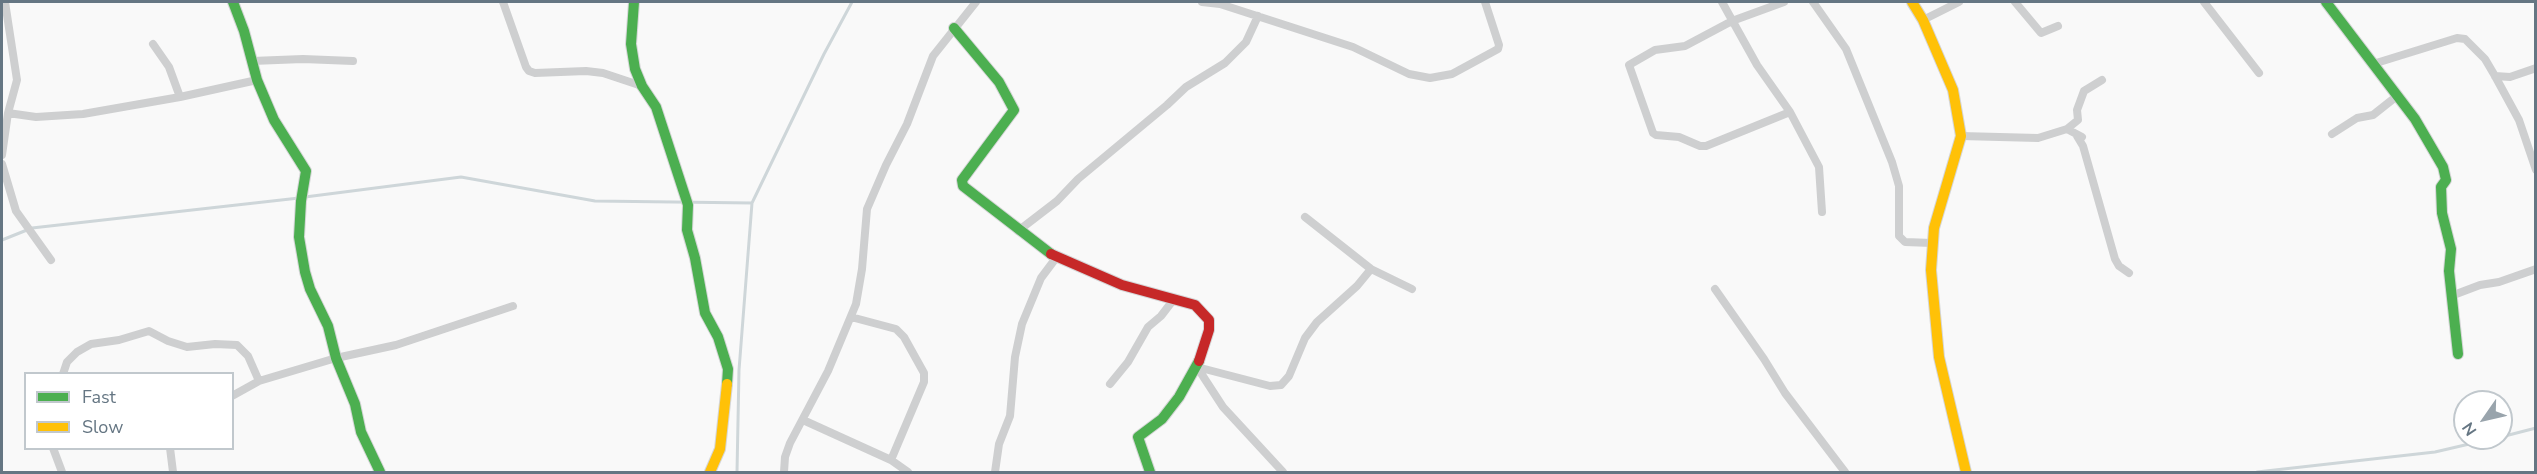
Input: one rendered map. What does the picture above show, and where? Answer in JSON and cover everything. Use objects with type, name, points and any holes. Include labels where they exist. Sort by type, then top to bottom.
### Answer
[{"type":"street","points":[[2,155],[8,113],[17,80],[5,2]]},
{"type":"street","points":[[233,2],[257,80],[282,136],[306,171],[299,214],[301,253],[310,289],[328,326],[336,358],[355,404],[361,432],[380,472]]},
{"type":"street","points":[[503,2],[529,70],[535,73],[586,71],[603,73],[642,87]]},
{"type":"street","points":[[634,2],[631,44],[635,69],[642,87],[656,107],[688,206],[687,230],[695,258],[705,313],[718,337],[728,369],[720,449],[710,472]]},
{"type":"street","points":[[783,472],[785,457],[851,317],[860,286],[867,209],[911,116],[926,69],[933,56],[976,2]]},
{"type":"street","points":[[1202,2],[1222,3],[1353,47],[1409,74],[1430,78],[1452,74],[1498,50],[1499,45],[1485,2]]},
{"type":"street","points":[[1722,2],[1758,65],[1790,112],[1819,167],[1821,212]]},
{"type":"street","points":[[1784,2],[1732,21],[1685,46],[1655,50],[1629,65],[1653,133],[1660,136],[1679,137],[1700,146],[1706,146],[1790,112]]},
{"type":"street","points":[[1813,2],[1846,49],[1892,162],[1899,186],[1899,236],[1905,242],[1932,243]]},
{"type":"street","points":[[1912,2],[1923,20],[1953,90],[1961,136],[1932,243],[1931,270],[1939,357],[1966,472]]},
{"type":"street","points":[[1923,20],[1959,2]]},
{"type":"street","points":[[2015,2],[2042,33],[2058,26]]},
{"type":"street","points":[[2205,2],[2259,73]]},
{"type":"street","points":[[2329,2],[2429,139],[2443,167],[2446,180],[2441,187],[2442,213],[2451,249],[2451,296],[2458,354]]},
{"type":"street","points":[[1018,231],[1057,201],[1078,179],[1167,105],[1185,87],[1225,63],[1246,42],[1257,16]]},
{"type":"street","points":[[954,28],[999,82],[1014,110],[962,180],[963,186],[1018,231],[1056,258],[1122,285],[1196,305],[1209,320],[1209,330],[1197,367],[1179,397],[1162,419],[1138,437],[1137,442],[1148,472]]},
{"type":"street","points":[[2373,64],[2457,38],[2465,39],[2484,59],[2495,76],[2518,120],[2535,170]]},
{"type":"street","points":[[153,44],[169,67],[180,97]]},
{"type":"street","points":[[252,61],[303,59],[353,61]]},
{"type":"street","points":[[2495,76],[2510,77],[2535,68]]},
{"type":"street","points":[[8,113],[36,117],[83,114],[180,97],[257,80]]},
{"type":"street","points":[[1961,136],[2038,138],[2067,129],[2078,120],[2077,110],[2084,91],[2102,80]]},
{"type":"street","points":[[2332,134],[2357,118],[2373,115],[2397,96]]},
{"type":"street","points":[[2067,129],[2082,137],[2077,136],[2083,146],[2115,259],[2120,267],[2129,273]]},
{"type":"street","points":[[2,164],[16,211],[51,260]]},
{"type":"street","points":[[1305,217],[1371,269],[1412,289]]},
{"type":"street","points":[[995,472],[999,444],[1010,416],[1015,357],[1022,324],[1041,278],[1056,258]]},
{"type":"street","points":[[1197,367],[1270,386],[1281,385],[1289,376],[1305,338],[1317,322],[1357,286],[1371,269]]},
{"type":"street","points":[[2451,296],[2535,269]]},
{"type":"street","points":[[1715,289],[1785,393],[1845,472]]},
{"type":"street","points":[[1110,384],[1128,362],[1148,327],[1161,316],[1174,299]]},
{"type":"street","points":[[234,395],[259,381],[336,358],[406,342],[513,306]]},
{"type":"street","points":[[851,317],[896,329],[904,337],[924,373],[924,382],[891,460]]},
{"type":"street","points":[[64,372],[72,357],[91,344],[119,340],[149,331],[168,341],[187,347],[215,344],[237,345],[249,356],[259,381]]},
{"type":"street","points":[[1197,367],[1222,407],[1283,472]]},
{"type":"street","points":[[803,420],[891,460],[908,472]]},
{"type":"street","points":[[54,450],[62,472]]},
{"type":"street","points":[[170,450],[173,472]]},
{"type":"waterway","points":[[737,472],[739,370],[752,203],[824,54],[852,2]]},
{"type":"waterway","points":[[305,197],[461,177],[595,201],[752,203]]},
{"type":"waterway","points":[[2,240],[32,228],[299,198]]},
{"type":"waterway","points":[[2513,434],[2536,428]]},
{"type":"waterway","points":[[2257,472],[2435,452],[2453,448]]},
{"type":"traffic: fast","points":[[233,2],[244,31],[257,80],[274,120],[306,171],[301,201],[299,237],[305,272],[310,289],[328,326],[336,358],[355,404],[361,432],[380,472]]},
{"type":"traffic: fast","points":[[634,2],[631,44],[635,69],[642,86],[656,107],[688,205],[687,230],[695,258],[705,313],[718,337],[728,369],[727,384]]},
{"type":"traffic: fast","points":[[2326,2],[2415,119],[2443,167],[2446,180],[2441,187],[2442,213],[2451,249],[2449,271],[2458,354]]},
{"type":"traffic: fast","points":[[954,28],[999,82],[1014,110],[962,180],[963,186],[1051,254]]},
{"type":"traffic: fast","points":[[1150,472],[1138,437],[1162,419],[1179,397],[1199,361]]},
{"type":"traffic: slow","points":[[1912,2],[1923,20],[1953,90],[1961,136],[1934,228],[1931,270],[1939,357],[1966,472]]},
{"type":"traffic: slow","points":[[710,472],[720,449],[727,384]]},
{"type":"traffic: jam","points":[[1051,254],[1122,285],[1195,305],[1209,320],[1209,330],[1199,361]]}]
